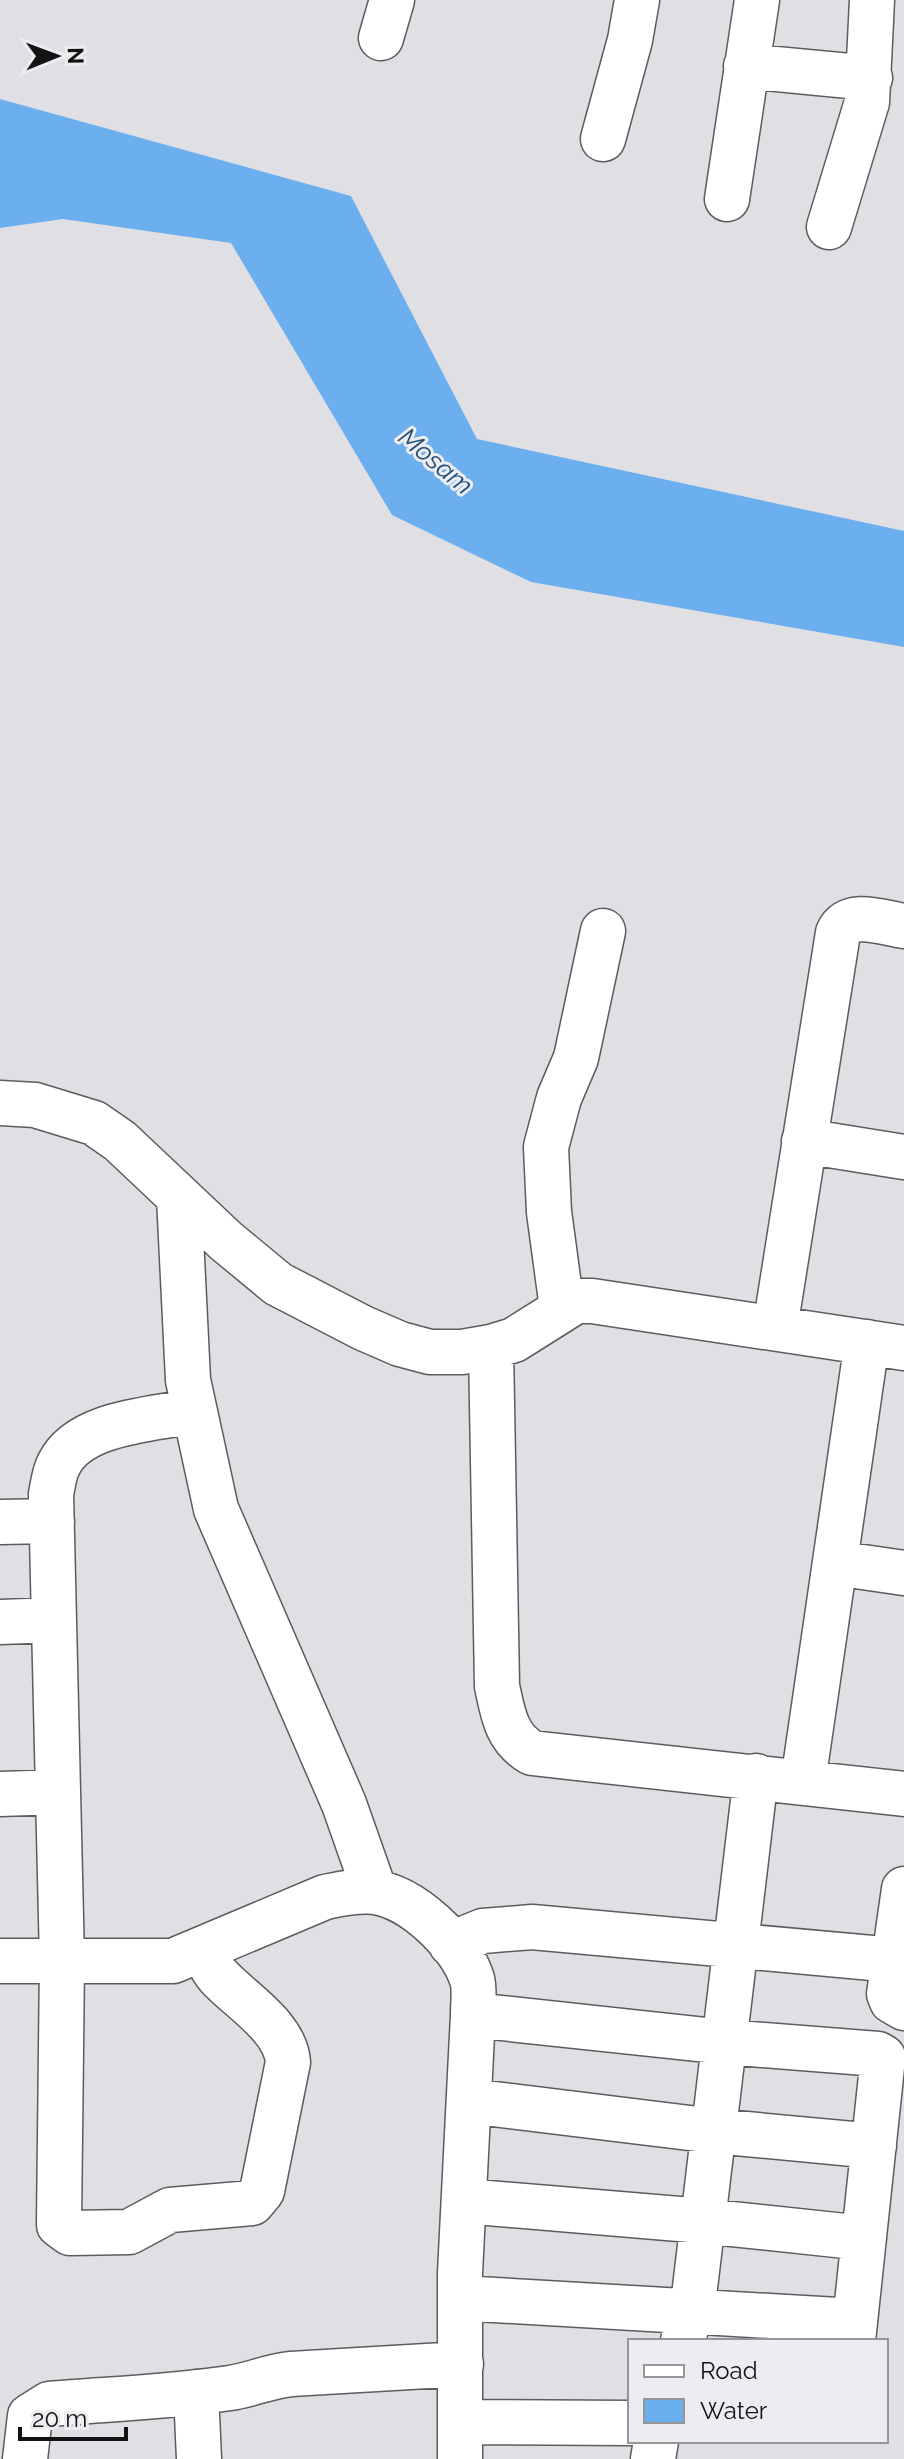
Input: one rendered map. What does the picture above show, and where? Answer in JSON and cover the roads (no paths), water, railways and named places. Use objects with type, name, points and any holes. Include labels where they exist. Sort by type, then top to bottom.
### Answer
[{"type":"street","points":[[603,139],[630,40],[637,0]]},
{"type":"street","points":[[727,199],[757,0]]},
{"type":"street","points":[[829,227],[867,102],[872,0]]},
{"type":"street","points":[[746,66],[870,78]]},
{"type":"street","points":[[775,1328],[838,933],[842,924],[850,919],[904,926]]},
{"type":"street","points":[[562,1308],[549,1212],[546,1147],[559,1098],[576,1058],[603,931]]},
{"type":"street","points":[[0,1103],[35,1105],[94,1123],[120,1141],[226,1241],[278,1284],[400,1344],[430,1352],[462,1352],[491,1347],[514,1340],[576,1301],[592,1301],[886,1345],[835,1563],[803,1782]]},
{"type":"street","points":[[804,1141],[904,1157]]},
{"type":"street","points":[[179,1197],[183,1323],[193,1411],[216,1509],[344,1804],[375,1892]]},
{"type":"street","points":[[491,1347],[497,1686],[509,1733],[520,1746],[532,1753],[904,1794]]},
{"type":"street","points":[[193,1411],[99,1430],[83,1437],[58,1466],[51,1494],[62,1961],[59,2225],[70,2233],[129,2232],[165,2211],[252,2203],[262,2191],[288,2062],[287,2051],[275,2031],[219,1976],[202,1949]]},
{"type":"street","points":[[0,1522],[52,1521]]},
{"type":"street","points":[[835,1563],[904,1573]]},
{"type":"street","points":[[0,1622],[54,1620]]},
{"type":"street","points":[[687,2326],[703,2221],[756,1776]]},
{"type":"street","points":[[0,1794],[58,1792]]},
{"type":"street","points":[[904,1889],[889,1994],[892,2001],[904,2008]]},
{"type":"street","points":[[0,1961],[173,1961],[325,1897],[349,1892],[375,1892],[397,1900],[427,1918],[459,1953],[473,1981],[460,2298],[460,2441],[628,2423]]},
{"type":"street","points":[[451,1944],[483,1931],[513,1927],[894,1960]]},
{"type":"street","points":[[460,2298],[687,2326],[854,2331],[883,2062],[878,2054],[725,2042],[473,2015]]},
{"type":"street","points":[[469,2101],[714,2131],[874,2146]]},
{"type":"street","points":[[464,2201],[864,2238]]},
{"type":"street","points":[[17,2453],[30,2416],[49,2404],[232,2388],[269,2376],[461,2364]]},
{"type":"street","points":[[196,2392],[199,2459]]},
{"type":"water","name":"Mosam","points":[[0,99],[351,196],[477,439],[904,531],[904,647],[531,582],[392,515],[231,243],[63,219],[0,228]]}]
